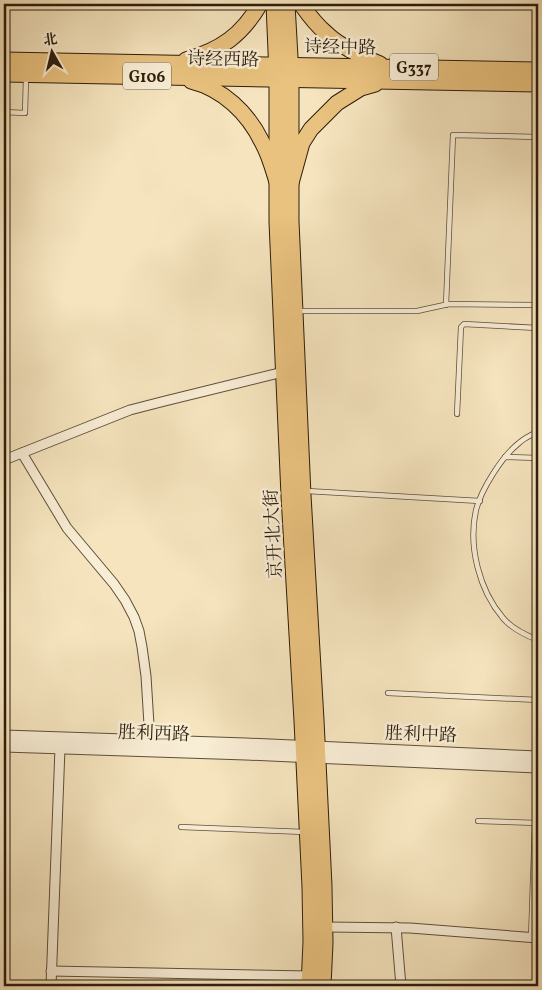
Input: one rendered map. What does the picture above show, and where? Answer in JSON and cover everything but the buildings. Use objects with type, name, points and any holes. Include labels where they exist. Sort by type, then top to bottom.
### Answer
[{"type":"main road","points":[[164,63],[182,61],[198,56],[224,44],[251,20],[260,4]]},
{"type":"main road","points":[[274,4],[284,72]]},
{"type":"main road","points":[[284,72],[287,4]]},
{"type":"main road","points":[[284,182],[302,142],[311,129],[336,102],[389,74],[327,34],[310,17],[301,4]]},
{"type":"main road","name":"诗经西路","points":[[4,60],[164,63],[284,72]]},
{"type":"main road","name":"诗经中路","points":[[284,72],[389,74],[538,70]]},
{"type":"main road","name":"诗经西路","points":[[4,74],[175,76],[284,72]]},
{"type":"main road","name":"京开北大街","points":[[284,72],[284,182],[277,222],[289,496],[325,927],[323,986]]},
{"type":"main road","name":"诗经中路","points":[[389,74],[538,84]]},
{"type":"main road","points":[[175,76],[212,89],[225,96],[234,104],[263,142],[284,182]]},
{"type":"main road","name":"京开北大街","points":[[284,182],[291,222],[303,490],[310,752],[307,832],[311,924],[310,981]]},
{"type":"street","points":[[4,460],[130,410],[284,372]]},
{"type":"street","points":[[22,453],[68,528],[114,584],[134,617],[139,631],[146,676],[150,741]]},
{"type":"street","name":"胜利西路","points":[[4,736],[150,741],[310,752]]},
{"type":"street","name":"胜利西路","points":[[4,746],[310,752]]},
{"type":"street","points":[[51,986],[60,748]]},
{"type":"street","name":"胜利中路","points":[[310,752],[538,757]]},
{"type":"street","name":"胜利中路","points":[[310,752],[538,766]]},
{"type":"street","points":[[325,927],[396,927],[534,938]]},
{"type":"street","points":[[396,927],[400,986]]},
{"type":"street","points":[[52,971],[310,981]]},
{"type":"lane","points":[[4,112],[25,113],[27,74]]},
{"type":"lane","points":[[446,305],[452,135],[538,137]]},
{"type":"lane","points":[[295,311],[418,311],[446,305],[538,305]]},
{"type":"lane","points":[[457,414],[461,327],[464,324],[538,328]]},
{"type":"lane","points":[[538,431],[519,443],[505,457],[485,486],[476,509],[474,530],[474,550],[488,596],[504,619],[520,633],[538,640]]},
{"type":"lane","points":[[505,457],[538,458]]},
{"type":"lane","points":[[303,490],[480,501]]},
{"type":"lane","points":[[388,693],[538,700]]},
{"type":"lane","points":[[478,821],[537,823],[534,938]]},
{"type":"lane","points":[[182,827],[307,832]]}]
